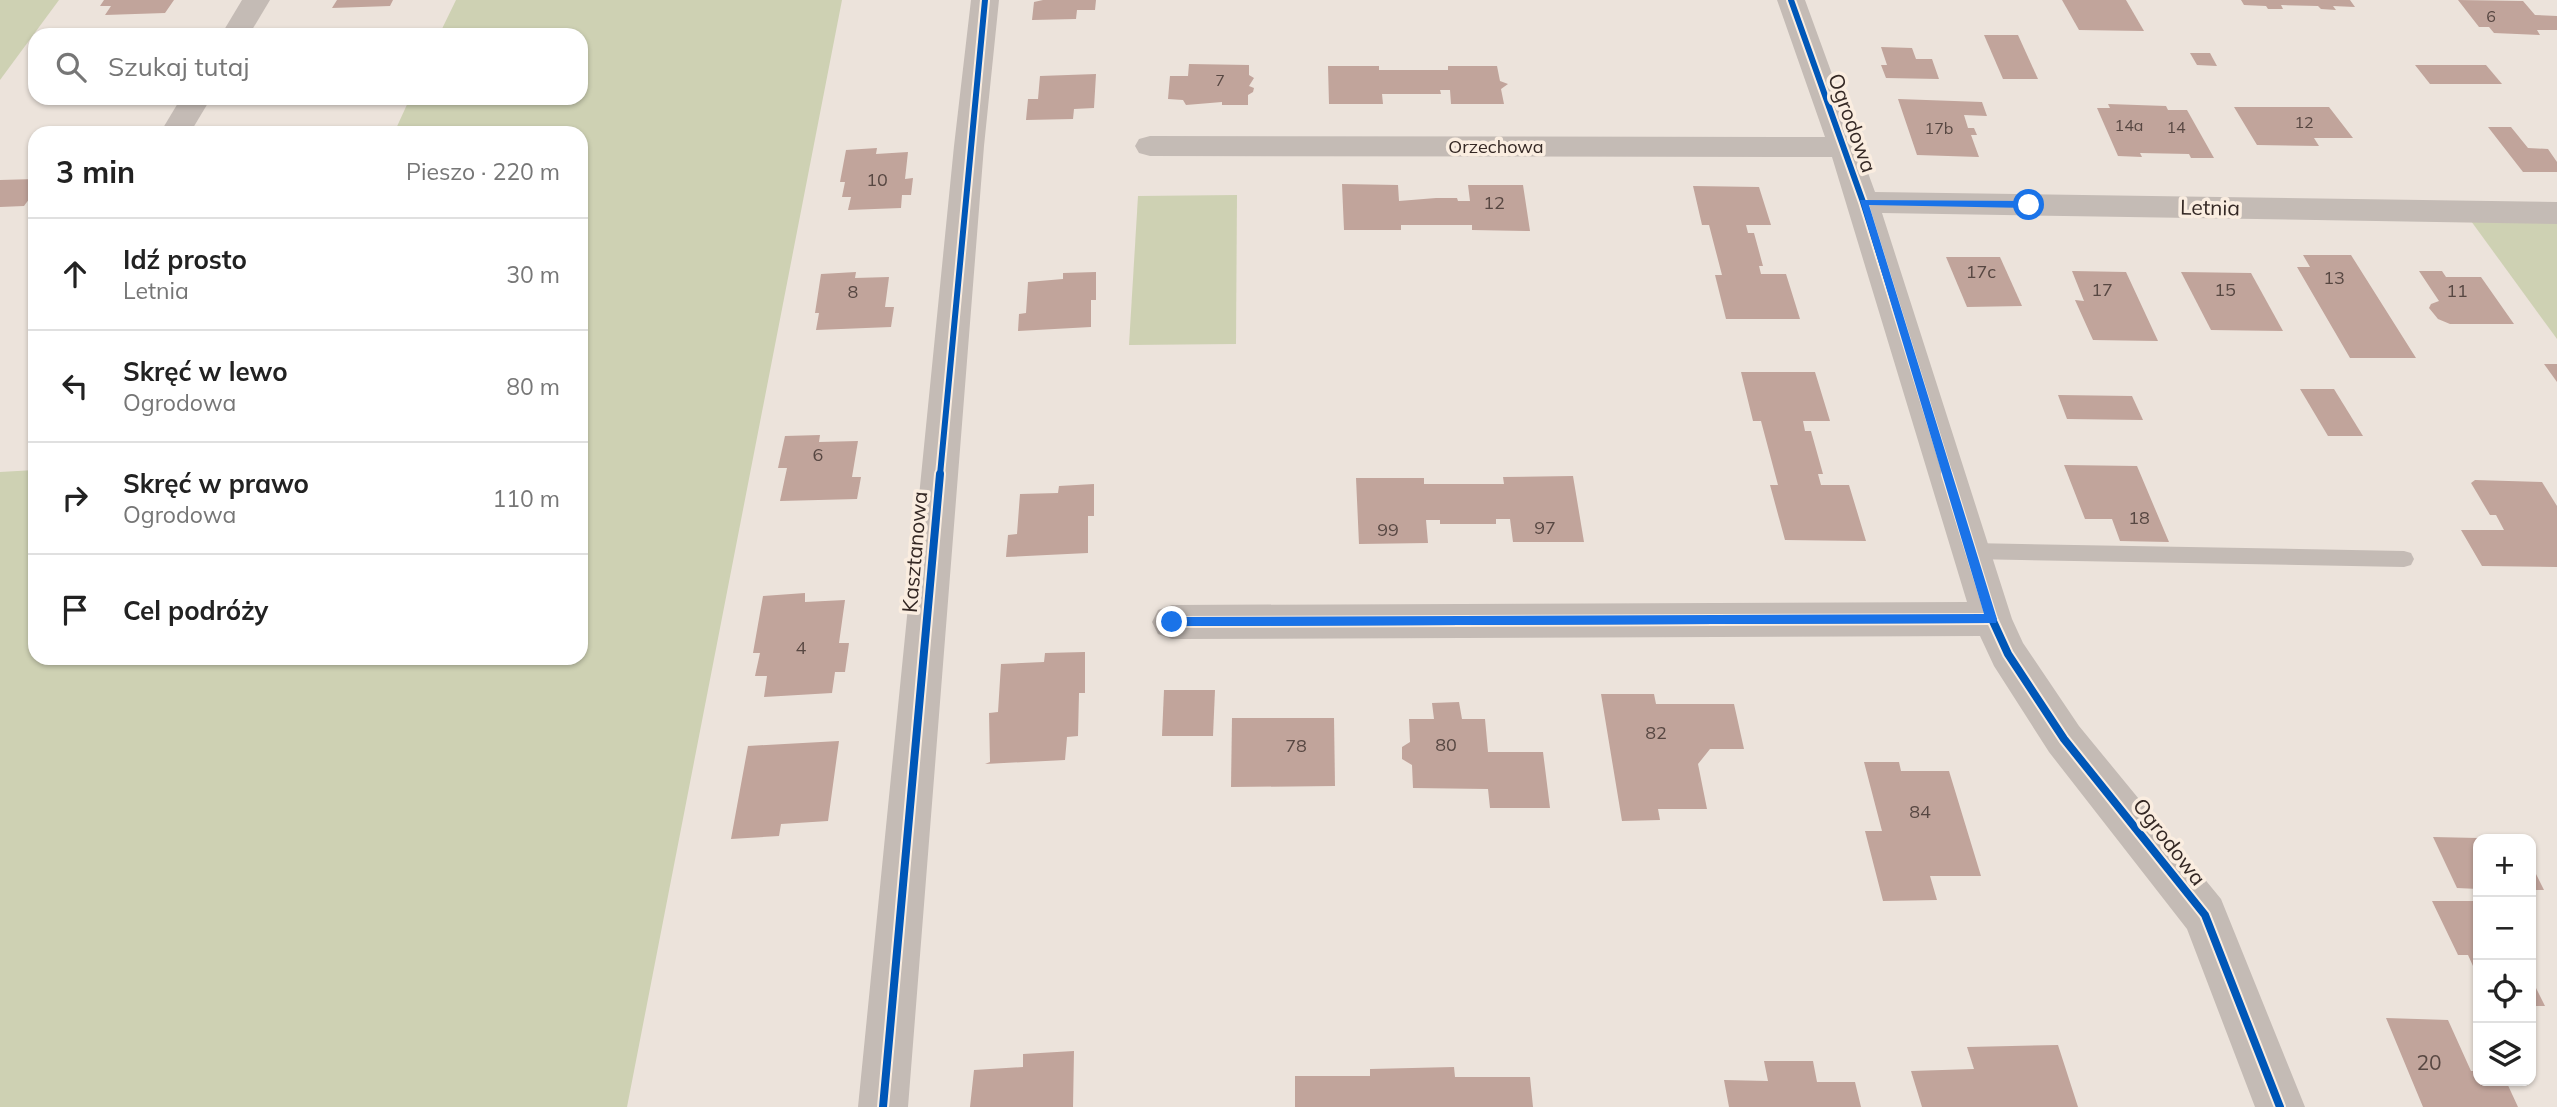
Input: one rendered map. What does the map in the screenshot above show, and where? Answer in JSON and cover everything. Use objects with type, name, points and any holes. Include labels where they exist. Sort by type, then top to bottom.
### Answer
[{"type":"street","points":[[238,28],[256,0]]},
{"type":"street","name":"Kasztanowa","points":[[883,1107],[969,146],[985,0]]},
{"type":"street","name":"Ogrodowa","points":[[1790,0],[1863,202],[1992,619],[2008,654],[2064,739],[2205,915],[2280,1107]]},
{"type":"street","points":[[179,126],[192,105]]},
{"type":"street","name":"Orzechowa","points":[[1150,146],[1842,147]]},
{"type":"street","name":"Letnia","points":[[1863,202],[2557,213]]},
{"type":"street","points":[[1172,622],[1992,619]]},
{"type":"lane","points":[[1971,551],[2404,559]]},
{"type":"green space","points":[[0,0],[59,0],[38,28],[28,28],[28,42],[0,80]]},
{"type":"green space","points":[[456,0],[842,0],[627,1107],[0,1107],[0,472],[28,470],[28,665],[588,665],[588,126],[397,126],[407,105],[588,105],[588,28],[442,28]]},
{"type":"green space","points":[[1237,195],[1236,344],[1129,345],[1138,196]]},
{"type":"green space","points":[[2471,221],[2557,223],[2557,339]]},
{"type":"building","points":[[104,0],[174,0],[165,13],[105,15],[111,6],[100,6]]},
{"type":"building","points":[[337,0],[393,0],[390,6],[332,8]]},
{"type":"building","points":[[1096,0],[1095,10],[1077,10],[1076,19],[1032,20],[1034,2]]},
{"type":"building","points":[[2062,0],[2126,0],[2144,31],[2079,30]]},
{"type":"building","points":[[2241,0],[2350,0],[2355,7],[2333,6],[2336,10],[2321,9],[2318,6],[2281,5],[2283,9],[2268,9],[2266,6],[2244,5]]},
{"type":"building","points":[[2458,0],[2523,1],[2535,15],[2557,16],[2557,30],[2537,30],[2540,35],[2494,33],[2489,27],[2479,27]]},
{"type":"building","points":[[1984,35],[2018,35],[2038,79],[2003,79]]},
{"type":"building","points":[[1881,47],[1912,48],[1916,59],[1932,59],[1939,79],[1886,78],[1881,65],[1887,65]]},
{"type":"building","points":[[2190,53],[2210,53],[2217,66],[2197,65]]},
{"type":"building","points":[[1189,64],[1249,65],[1249,75],[1254,78],[1249,86],[1254,88],[1248,95],[1248,105],[1222,105],[1222,102],[1186,105],[1183,100],[1168,99],[1170,76],[1188,76]]},
{"type":"building","points":[[2415,65],[2486,65],[2502,84],[2430,84]]},
{"type":"building","points":[[1328,66],[1379,66],[1379,70],[1448,70],[1448,66],[1497,66],[1500,81],[1508,84],[1501,89],[1504,104],[1451,104],[1450,90],[1440,90],[1441,94],[1382,94],[1383,104],[1329,104]]},
{"type":"building","points":[[1096,74],[1094,108],[1074,109],[1073,119],[1026,120],[1028,99],[1038,99],[1040,76]]},
{"type":"building","points":[[1898,99],[1982,102],[1987,116],[1964,115],[1968,128],[1974,128],[1977,135],[1971,135],[1979,157],[1917,155]]},
{"type":"building","points":[[2108,104],[2166,106],[2168,110],[2187,110],[2214,158],[2191,158],[2189,154],[2140,153],[2142,157],[2118,156],[2097,108],[2110,108]]},
{"type":"building","points":[[2234,107],[2329,107],[2353,138],[2314,138],[2319,146],[2257,145]]},
{"type":"building","points":[[2488,127],[2511,127],[2528,148],[2548,149],[2557,162],[2557,172],[2523,172]]},
{"type":"building","points":[[877,148],[876,154],[908,152],[905,179],[913,178],[911,195],[902,195],[901,208],[848,210],[851,197],[842,197],[845,182],[840,182],[846,150]]},
{"type":"building","points":[[28,179],[28,201],[24,206],[0,207],[0,180]]},
{"type":"building","points":[[1342,184],[1398,185],[1399,201],[1457,198],[1458,201],[1470,201],[1468,185],[1523,185],[1530,231],[1472,230],[1472,225],[1401,225],[1401,230],[1344,230]]},
{"type":"building","points":[[1693,186],[1759,187],[1771,225],[1746,225],[1748,233],[1754,233],[1763,266],[1759,266],[1761,274],[1786,274],[1800,319],[1726,319],[1715,275],[1722,275],[1709,225],[1702,225]]},
{"type":"building","points":[[2303,255],[2351,255],[2416,358],[2350,358],[2297,267],[2310,267]]},
{"type":"building","points":[[1946,257],[2000,257],[2022,306],[1967,307]]},
{"type":"building","points":[[2072,271],[2126,272],[2158,341],[2093,340],[2075,300],[2084,301]]},
{"type":"building","points":[[2419,271],[2442,271],[2446,277],[2481,277],[2514,324],[2450,324],[2438,319],[2429,308],[2431,304],[2439,301]]},
{"type":"building","points":[[856,272],[855,278],[889,277],[885,307],[894,307],[891,327],[816,330],[819,313],[815,313],[821,274]]},
{"type":"building","points":[[1096,272],[1096,300],[1091,300],[1091,327],[1018,331],[1019,314],[1026,313],[1028,282],[1063,279],[1063,273]]},
{"type":"building","points":[[2181,272],[2251,273],[2283,331],[2211,330]]},
{"type":"building","points":[[2544,364],[2557,364],[2557,382]]},
{"type":"building","points":[[1741,372],[1815,372],[1830,421],[1803,421],[1805,431],[1811,431],[1823,474],[1818,474],[1821,485],[1849,485],[1866,541],[1785,540],[1770,485],[1778,485],[1761,421],[1753,421]]},
{"type":"building","points":[[2300,389],[2334,389],[2363,436],[2328,436]]},
{"type":"building","points":[[2058,395],[2132,396],[2143,420],[2067,419]]},
{"type":"building","points":[[820,435],[819,442],[858,441],[852,477],[861,477],[857,499],[780,501],[787,468],[778,468],[785,436]]},
{"type":"building","points":[[2064,465],[2137,466],[2169,542],[2120,541],[2112,519],[2085,519]]},
{"type":"building","points":[[1573,476],[1584,542],[1513,542],[1510,519],[1496,519],[1496,524],[1440,524],[1440,520],[1426,520],[1428,543],[1359,544],[1356,478],[1424,478],[1424,484],[1504,484],[1503,477]]},
{"type":"building","points":[[2475,480],[2542,482],[2557,506],[2557,567],[2482,566],[2461,530],[2504,530],[2496,515],[2490,515],[2471,483]]},
{"type":"building","points":[[1094,484],[1094,516],[1088,516],[1088,553],[1006,557],[1008,535],[1017,534],[1020,494],[1058,493],[1059,486]]},
{"type":"building","points":[[805,593],[805,602],[845,600],[839,643],[849,643],[845,672],[835,672],[832,693],[764,697],[767,676],[755,676],[760,653],[753,653],[763,596]]},
{"type":"building","points":[[1085,652],[1085,693],[1079,693],[1078,736],[1067,737],[1065,760],[985,764],[990,762],[989,713],[998,712],[1001,664],[1044,662],[1045,653]]},
{"type":"building","points":[[1164,690],[1215,690],[1213,736],[1162,736]]},
{"type":"building","points":[[1601,694],[1654,694],[1656,704],[1734,704],[1744,749],[1710,749],[1698,764],[1707,809],[1658,809],[1660,820],[1622,821]]},
{"type":"building","points":[[1459,702],[1462,719],[1485,719],[1488,752],[1543,752],[1550,808],[1490,808],[1488,789],[1413,788],[1412,765],[1402,759],[1402,747],[1410,742],[1409,719],[1434,719],[1432,703]]},
{"type":"building","points":[[1232,718],[1334,718],[1335,786],[1231,787]]},
{"type":"building","points":[[839,741],[828,821],[781,824],[779,836],[731,839],[748,746]]},
{"type":"building","points":[[1864,762],[1899,762],[1901,771],[1949,771],[1981,876],[1930,876],[1937,900],[1883,901],[1865,831],[1882,831]]},
{"type":"building","points":[[2433,837],[2473,838],[2473,889],[2457,888]]},
{"type":"building","points":[[2536,874],[2544,890],[2536,890]]},
{"type":"building","points":[[2432,901],[2473,901],[2473,966],[2468,955],[2458,955]]},
{"type":"building","points":[[2536,988],[2545,1006],[2536,1006]]},
{"type":"building","points":[[2386,1018],[2448,1020],[2473,1071],[2473,1086],[2508,1086],[2518,1107],[2423,1107]]},
{"type":"building","points":[[2058,1045],[2078,1107],[1922,1107],[1911,1071],[1974,1069],[1967,1047]]},
{"type":"building","points":[[1074,1051],[1073,1107],[970,1107],[974,1070],[1023,1067],[1023,1054]]},
{"type":"building","points":[[1764,1061],[1813,1061],[1817,1082],[1855,1082],[1861,1107],[1729,1107],[1724,1080],[1768,1081]]},
{"type":"building","points":[[1454,1067],[1455,1077],[1530,1077],[1533,1107],[1295,1107],[1295,1076],[1370,1076],[1370,1069]]},
{"type":"cycle path","points":[[883,1107],[969,146],[985,0]]},
{"type":"cycle path","points":[[1791,0],[1863,202],[1992,619],[2008,654],[2064,739],[2205,915],[2280,1107]]},
{"type":"cycle path","points":[[1172,622],[1992,619]]},
{"type":"route","points":[[1172,622],[1992,619],[1863,202],[2029,205]]}]
